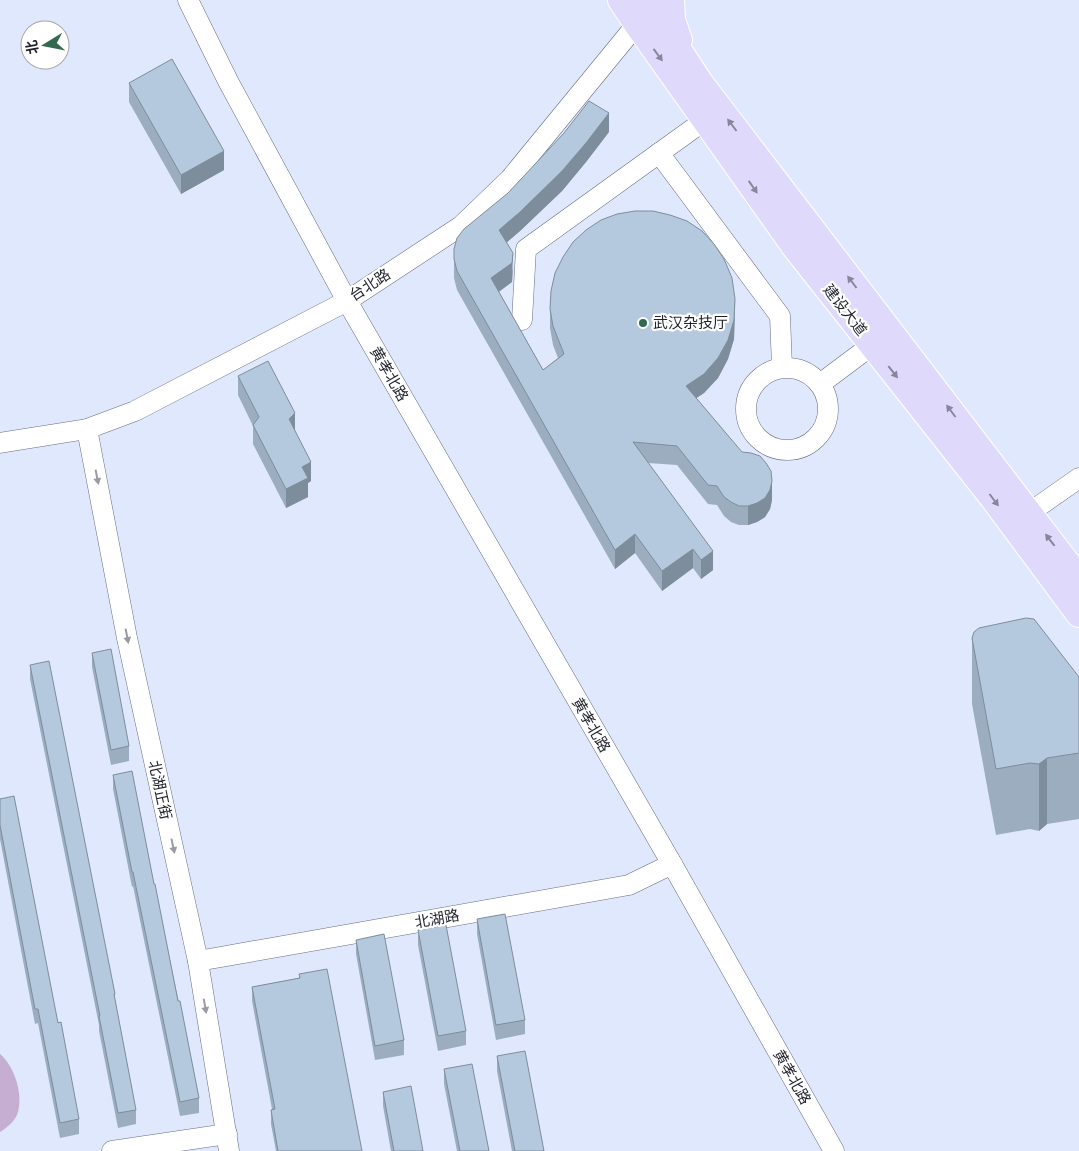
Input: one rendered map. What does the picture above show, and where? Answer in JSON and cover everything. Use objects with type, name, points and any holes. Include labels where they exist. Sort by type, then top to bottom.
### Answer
[{"type":"main road","name":"建设大道","points":[[621,0],[651,6],[700,83],[1079,579]]},
{"type":"main road","name":"建设大道","points":[[651,6],[705,120],[795,247],[993,498],[1079,614]]},
{"type":"street","name":"黄孝北路","points":[[188,0],[228,81],[347,300],[672,864],[834,1151]]},
{"type":"street","name":"台北路","points":[[0,443],[87,429],[135,411],[347,300],[461,226],[510,179],[651,6]]},
{"type":"street","points":[[522,320],[526,249],[705,120]]},
{"type":"street","points":[[660,153],[780,316],[782,367]]},
{"type":"street","points":[[820,384],[872,345]]},
{"type":"street","points":[[782,367],[796,368],[810,374],[820,384],[826,396],[828,410],[826,424],[810,444],[798,449],[784,450],[772,448],[760,441],[746,419],[745,405],[749,391],[757,380],[769,371],[782,367]]},
{"type":"street","name":"北湖正街","points":[[87,429],[128,638],[198,961],[228,1143]]},
{"type":"street","points":[[1029,513],[1079,478]]},
{"type":"street","name":"北湖路","points":[[198,961],[628,885],[672,864]]},
{"type":"street","points":[[112,1151],[228,1143]]},
{"type":"shaded area","points":[[0,1054],[10,1066],[17,1082],[19,1107],[16,1118],[0,1132]]},
{"type":"building","points":[[172,59],[224,151],[181,175],[129,83]]},
{"type":"building","points":[[589,101],[609,113],[562,171],[499,230],[513,253],[512,263],[491,278],[543,370],[564,354],[553,326],[550,309],[555,273],[573,242],[601,220],[617,214],[635,211],[653,211],[670,215],[687,221],[702,231],[724,259],[732,278],[735,299],[734,320],[728,340],[718,358],[704,374],[686,386],[742,452],[760,456],[771,471],[772,481],[770,490],[765,498],[748,506],[739,506],[724,497],[717,486],[708,485],[677,446],[633,442],[713,551],[701,560],[693,549],[662,571],[635,534],[615,550],[457,271],[454,259],[457,238],[464,229],[508,193],[564,133]]},
{"type":"building","points":[[268,361],[295,413],[289,419],[311,462],[302,467],[308,478],[286,489],[253,425],[259,417],[238,376]]},
{"type":"building","points":[[1026,618],[1034,619],[1079,677],[1079,753],[1047,758],[1039,764],[1030,763],[996,769],[972,638],[974,632],[979,628]]},
{"type":"building","points":[[111,649],[129,746],[111,750],[92,653]]},
{"type":"building","points":[[49,661],[136,1110],[118,1113],[30,665]]},
{"type":"building","points":[[132,771],[199,1098],[180,1102],[113,775]]},
{"type":"building","points":[[14,796],[58,1023],[61,1022],[79,1119],[60,1123],[38,1009],[35,1009],[0,825],[0,799]]},
{"type":"building","points":[[505,914],[525,1020],[496,1025],[477,919]]},
{"type":"building","points":[[446,925],[466,1031],[438,1036],[418,930]]},
{"type":"building","points":[[384,934],[404,1040],[375,1046],[356,940]]},
{"type":"building","points":[[327,969],[362,1151],[278,1151],[271,1110],[275,1109],[252,987],[300,978],[299,974]]},
{"type":"building","points":[[525,1051],[544,1151],[515,1151],[497,1056]]},
{"type":"building","points":[[472,1064],[489,1151],[460,1151],[444,1069]]},
{"type":"building","points":[[411,1086],[423,1151],[394,1151],[383,1092]]},
{"type":"place","name":"武汉杂技厅","points":[[643,323]]}]
